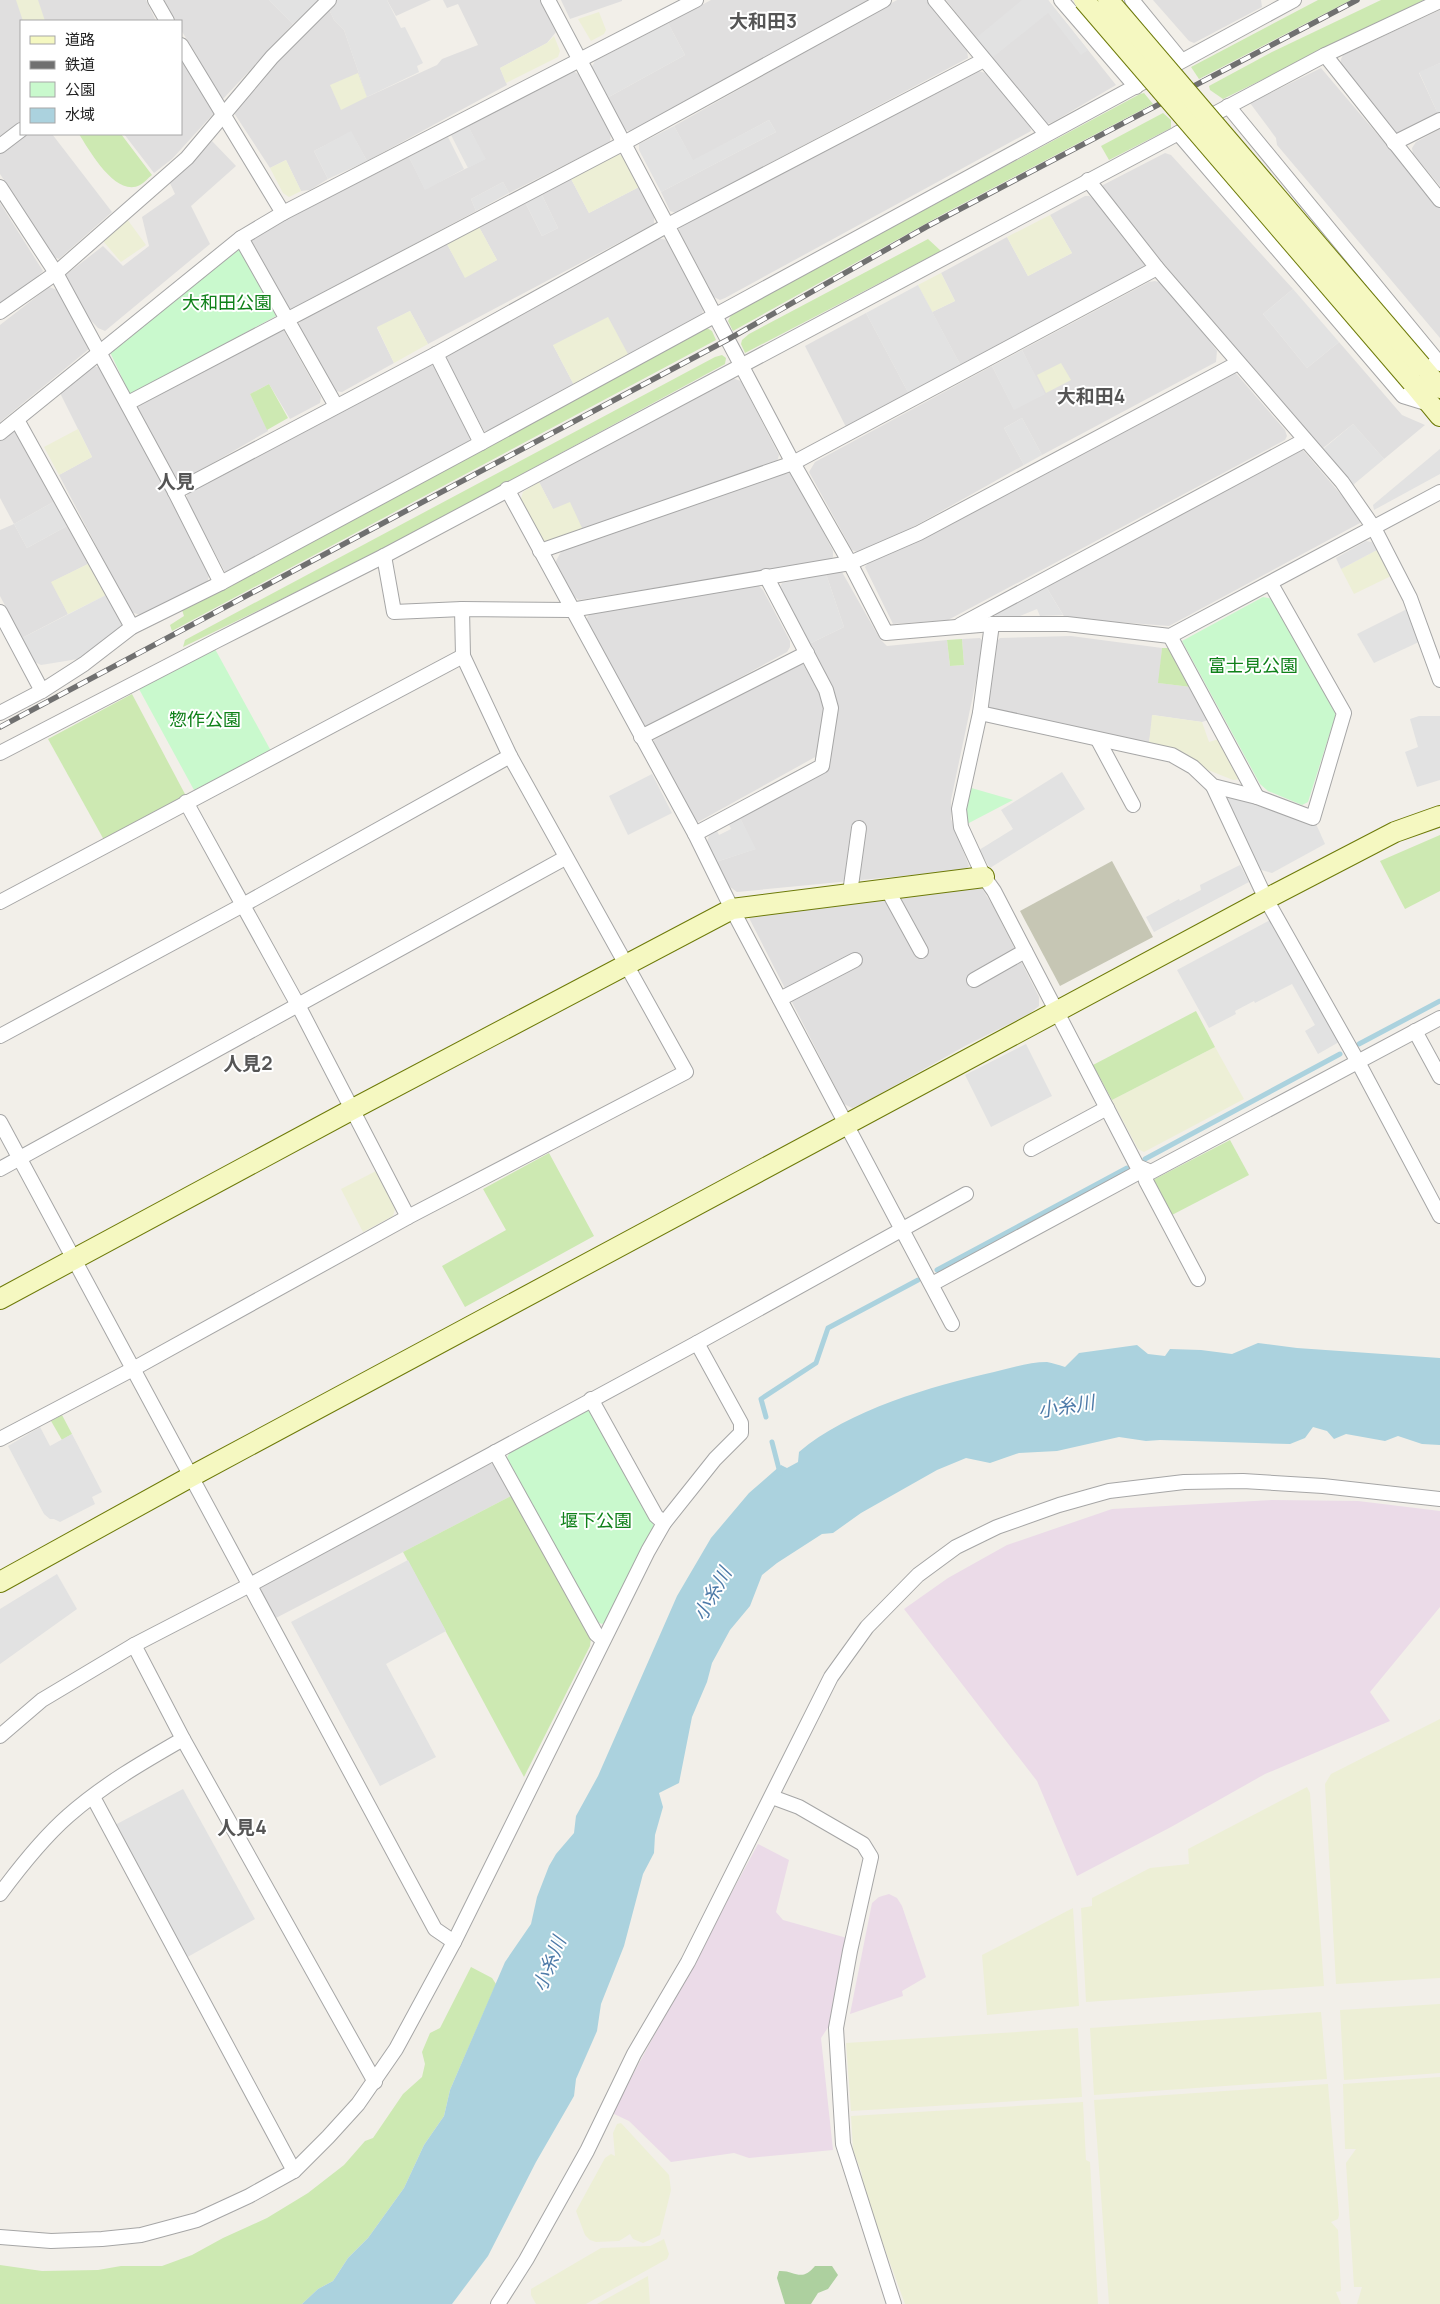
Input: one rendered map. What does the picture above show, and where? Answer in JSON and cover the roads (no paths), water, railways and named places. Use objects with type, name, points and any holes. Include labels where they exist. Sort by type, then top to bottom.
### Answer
[{"type":"street","points":[[154,0],[166,20]]},
{"type":"street","points":[[0,312],[56,273],[176,170],[224,117],[272,57],[328,0]]},
{"type":"street","points":[[548,0],[793,463],[850,563],[886,633],[992,624],[1067,624],[1170,636],[1271,584],[1440,492]]},
{"type":"street","points":[[0,433],[241,238],[283,213],[579,60],[675,6],[696,0]]},
{"type":"street","points":[[128,404],[624,143],[884,0]]},
{"type":"street","points":[[935,0],[1046,134]]},
{"type":"street","points":[[1060,0],[1136,87]]},
{"type":"street","points":[[1084,0],[1425,371]]},
{"type":"street","points":[[1108,0],[1425,371]]},
{"type":"street","points":[[1132,0],[1181,60]]},
{"type":"street","points":[[0,713],[42,691],[84,664],[132,627],[221,583],[1046,134],[1136,87],[1273,4],[1294,0]]},
{"type":"street","points":[[0,753],[384,556],[1325,55],[1440,1]]},
{"type":"street","points":[[182,48],[283,213]]},
{"type":"street","points":[[1325,55],[1440,200]]},
{"type":"street","points":[[175,492],[436,354],[668,225],[984,60]]},
{"type":"street","points":[[1178,133],[1403,396],[1436,402],[1425,371],[1228,106]]},
{"type":"street","points":[[1394,143],[1440,120]]},
{"type":"street","points":[[0,146],[20,131]]},
{"type":"street","points":[[1088,180],[1157,268],[1342,482],[1374,528],[1410,598],[1440,680]]},
{"type":"street","points":[[0,187],[56,273],[175,492],[221,583]]},
{"type":"street","points":[[241,238],[336,406]]},
{"type":"street","points":[[540,551],[793,463],[1157,268]]},
{"type":"street","points":[[436,354],[481,442]]},
{"type":"street","points":[[384,556],[394,612],[462,609],[571,610],[850,563],[919,533],[1238,363]]},
{"type":"street","points":[[17,420],[132,627]]},
{"type":"street","points":[[957,626],[1305,440]]},
{"type":"street","points":[[507,489],[694,834],[732,909],[904,1229],[952,1324]]},
{"type":"street","points":[[694,834],[822,766],[831,708],[826,690],[766,576]]},
{"type":"street","points":[[1213,786],[1257,797],[1313,818],[1344,713],[1271,584]]},
{"type":"street","points":[[0,1439],[133,1369],[408,1217],[686,1072],[565,858],[510,756],[463,656],[462,609]]},
{"type":"street","points":[[0,612],[42,691]]},
{"type":"street","points":[[992,624],[980,713],[959,809],[961,827],[984,877],[1025,951],[1137,1166],[1150,1172],[1440,1018]]},
{"type":"street","points":[[1170,636],[1257,797]]},
{"type":"street","points":[[642,737],[806,654]]},
{"type":"street","points":[[0,902],[463,656]]},
{"type":"street","points":[[980,713],[1172,755],[1194,767],[1213,786],[1266,899],[1358,1062],[1440,1216]]},
{"type":"street","points":[[1098,740],[1133,805]]},
{"type":"street","points":[[0,1036],[243,905],[510,756]]},
{"type":"street","points":[[186,802],[298,1006],[408,1217]]},
{"type":"street","points":[[0,1582],[192,1476],[1266,899],[1388,836],[1440,816]]},
{"type":"street","points":[[850,894],[859,828]]},
{"type":"street","points":[[0,1169],[565,858]]},
{"type":"street","points":[[0,1299],[353,1109],[732,909],[984,877]]},
{"type":"street","points":[[888,889],[921,951]]},
{"type":"street","points":[[974,980],[1025,951]]},
{"type":"street","points":[[780,999],[855,960]]},
{"type":"street","points":[[1415,1031],[1440,1077]]},
{"type":"street","points":[[1031,1149],[1107,1108]]},
{"type":"street","points":[[0,1122],[192,1476],[248,1586],[435,1929],[454,1942]]},
{"type":"street","points":[[1143,1170],[1146,1180],[1198,1279]]},
{"type":"street","points":[[932,1284],[1143,1170]]},
{"type":"street","points":[[0,1736],[42,1700],[134,1644],[248,1586],[697,1343],[966,1194]]},
{"type":"street","points":[[0,2237],[51,2241],[141,2236],[197,2220],[249,2196],[294,2170],[358,2104],[396,2049],[454,1942],[602,1640],[664,1523],[715,1459],[741,1433],[741,1423],[697,1343]]},
{"type":"street","points":[[591,1399],[656,1516],[664,1523]]},
{"type":"street","points":[[495,1452],[596,1634],[602,1640]]},
{"type":"street","points":[[498,2304],[526,2260],[587,2151],[634,2054],[688,1962],[831,1677],[867,1627],[918,1575],[956,1547],[997,1527],[1059,1505],[1108,1491],[1184,1482],[1243,1481],[1323,1486],[1440,1499]]},
{"type":"street","points":[[134,1644],[183,1739],[375,2082]]},
{"type":"street","points":[[0,1894],[20,1868],[68,1816],[122,1775],[183,1739]]},
{"type":"street","points":[[93,1797],[294,2170]]},
{"type":"street","points":[[772,1797],[799,1806],[863,1844],[871,1857],[850,1950],[836,2028],[844,2144],[866,2220],[894,2304]]},
{"type":"water","name":"小糸川","points":[[1258,1343],[1297,1348],[1440,1358],[1440,1445],[1422,1444],[1398,1436],[1385,1441],[1346,1434],[1334,1439],[1327,1431],[1313,1427],[1305,1438],[1290,1444],[1146,1441],[1119,1437],[1057,1451],[1019,1453],[990,1463],[966,1458],[937,1470],[861,1513],[833,1533],[822,1534],[777,1563],[762,1575],[750,1606],[730,1630],[712,1663],[707,1682],[692,1717],[679,1783],[659,1793],[663,1807],[655,1835],[654,1853],[643,1874],[624,1946],[601,2004],[597,2031],[576,2079],[574,2096],[536,2162],[488,2256],[452,2304],[302,2304],[318,2289],[333,2281],[348,2258],[368,2238],[404,2188],[424,2145],[444,2116],[450,2090],[505,1962],[531,1924],[537,1897],[549,1866],[556,1854],[574,1833],[576,1816],[598,1776],[677,1596],[711,1538],[749,1493],[781,1465],[787,1468],[798,1462],[799,1452],[841,1424],[866,1412],[944,1384],[1034,1363],[1047,1362],[1065,1367],[1079,1353],[1137,1345],[1148,1354],[1165,1356],[1170,1349],[1232,1354]]},
{"type":"waterway","points":[[1359,1044],[1440,1001]]},
{"type":"waterway","points":[[1145,1159],[1340,1054]]},
{"type":"waterway","points":[[937,1270],[1127,1168]]},
{"type":"waterway","points":[[766,1417],[761,1399],[816,1363],[828,1328],[918,1280]]},
{"type":"waterway","points":[[772,1442],[780,1473]]},
{"type":"railway","points":[[0,727],[727,340],[926,227],[1357,0]]},
{"type":"district","name":"大和田3","points":[[763,21]]},
{"type":"district","name":"大和田4","points":[[1091,396]]},
{"type":"district","name":"人見","points":[[176,481]]},
{"type":"district","name":"人見2","points":[[248,1063]]},
{"type":"district","name":"人見4","points":[[242,1827]]},
{"type":"park label","name":"大和田公園","points":[[227,303]]},
{"type":"park label","name":"富士見公園","points":[[1253,666]]},
{"type":"park label","name":"惣作公園","points":[[205,720]]},
{"type":"park label","name":"堰下公園","points":[[596,1521]]}]
